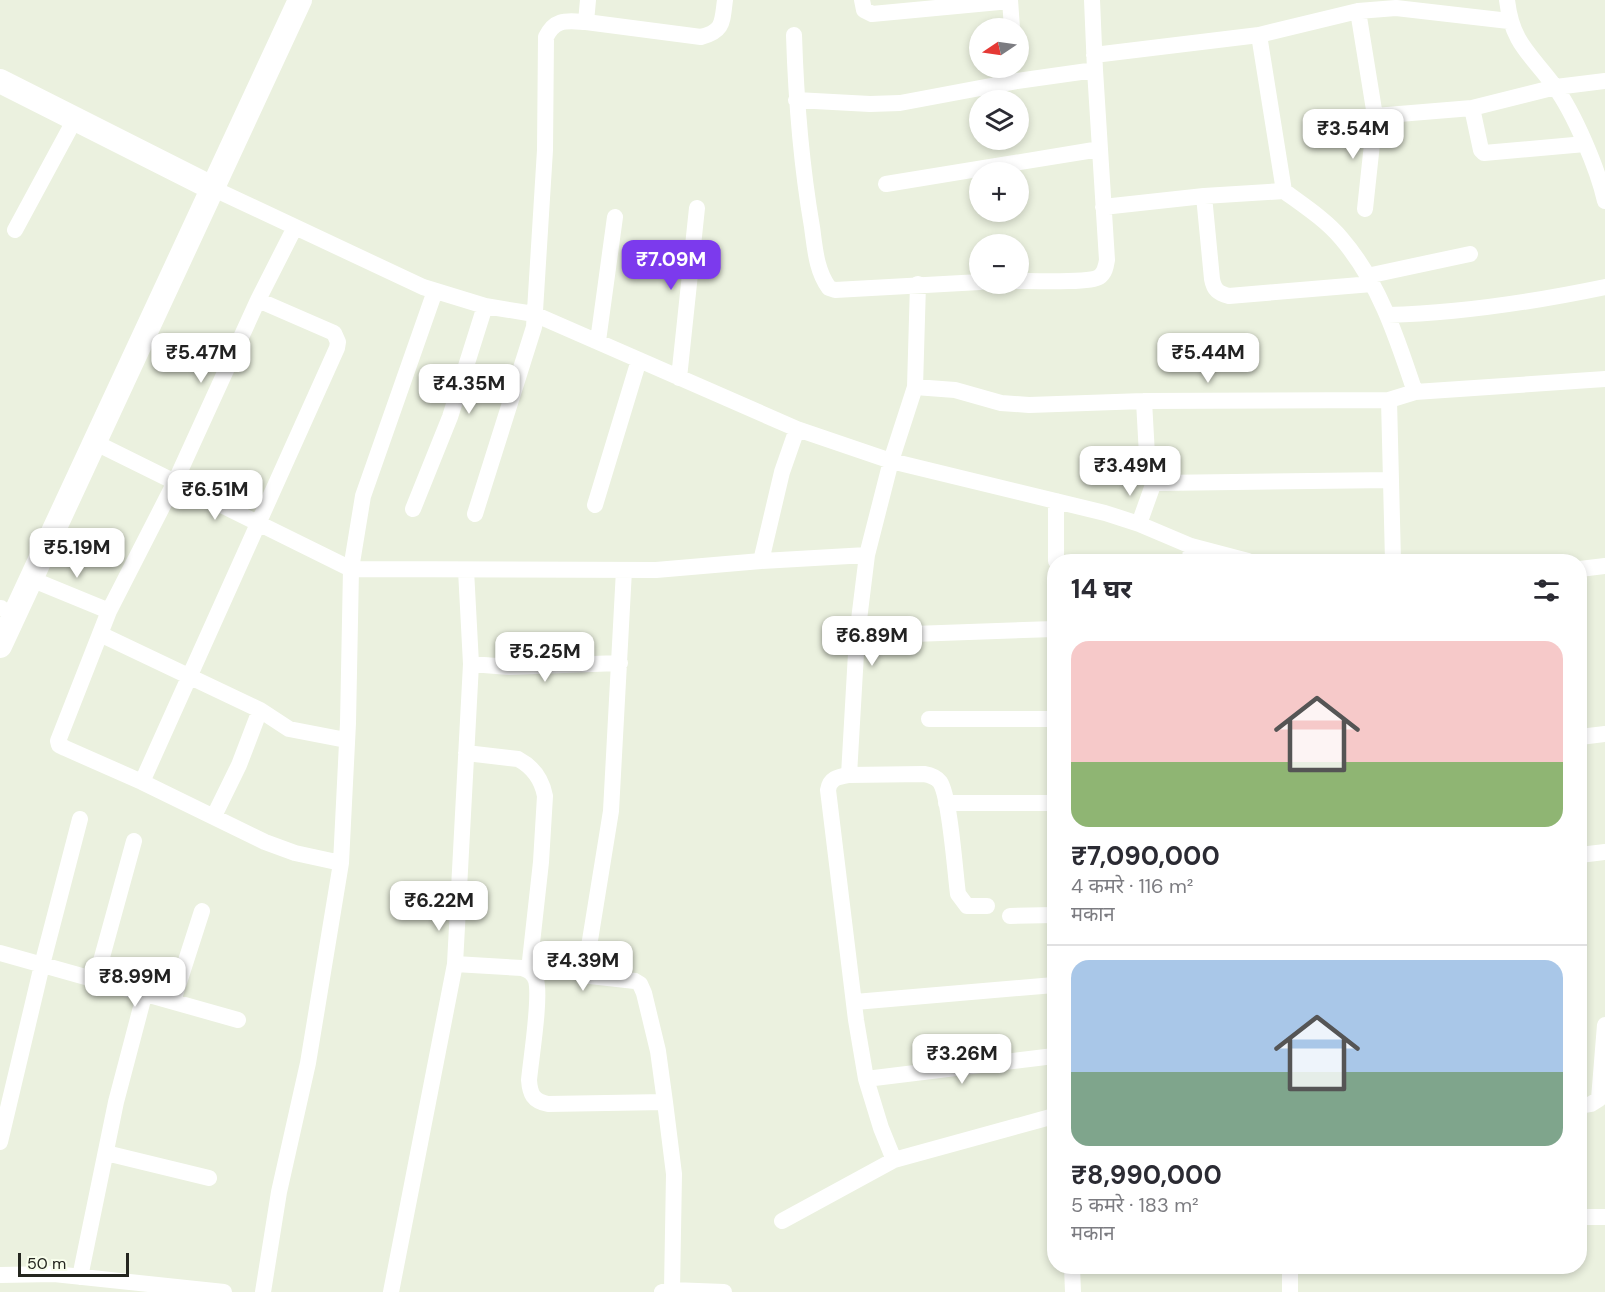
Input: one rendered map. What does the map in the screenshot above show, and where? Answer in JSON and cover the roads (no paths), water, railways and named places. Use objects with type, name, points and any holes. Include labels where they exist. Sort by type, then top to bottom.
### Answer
[{"type":"main road","points":[[0,646],[94,442],[284,0]]},
{"type":"main road","points":[[0,608],[205,185],[300,0]]},
{"type":"main road","points":[[0,81],[205,185]]},
{"type":"street","points":[[586,22],[588,0]]},
{"type":"street","points":[[475,514],[534,327],[545,150],[546,37],[556,23],[586,22],[701,37],[718,30],[722,22],[725,0]]},
{"type":"street","points":[[862,0],[864,10],[872,14],[1010,0],[1011,18]]},
{"type":"street","points":[[1029,281],[1086,280],[1099,277],[1107,260],[1092,0]]},
{"type":"street","points":[[1507,0],[1509,21],[1522,48],[1556,87],[1585,144],[1605,201]]},
{"type":"street","points":[[1029,72],[1259,35],[1358,11],[1423,6],[1509,21]]},
{"type":"street","points":[[1358,11],[1375,116],[1365,208]]},
{"type":"street","points":[[794,34],[802,173],[819,271],[823,280],[829,288],[835,290],[969,282]]},
{"type":"street","points":[[1259,35],[1284,190],[1341,238],[1369,280],[1388,315],[1415,392]]},
{"type":"street","points":[[796,100],[870,104],[900,103],[1000,78]]},
{"type":"street","points":[[1375,116],[1472,108],[1556,87],[1605,81]]},
{"type":"street","points":[[1472,108],[1481,150],[1484,153],[1585,144]]},
{"type":"street","points":[[15,230],[75,119]]},
{"type":"street","points":[[886,184],[1100,149]]},
{"type":"street","points":[[205,185],[423,287],[485,306],[534,314],[797,429],[891,461],[1056,501],[1139,524],[1191,553]]},
{"type":"street","points":[[1103,207],[1284,190]]},
{"type":"street","points":[[1204,196],[1214,289],[1220,294],[1229,296],[1369,280],[1470,254]]},
{"type":"street","points":[[679,378],[697,208]]},
{"type":"street","points":[[598,341],[615,218]]},
{"type":"street","points":[[295,227],[258,300],[175,482],[110,610],[58,743],[265,842],[295,853],[341,863]]},
{"type":"street","points":[[849,775],[857,636],[867,555],[891,461],[915,387],[918,284]]},
{"type":"street","points":[[1388,315],[1469,310],[1605,287]]},
{"type":"street","points":[[263,1292],[279,1192],[308,1063],[341,863],[348,723],[351,569],[363,496],[435,291]]},
{"type":"street","points":[[142,782],[337,348],[338,342],[334,333],[258,300]]},
{"type":"street","points":[[414,509],[450,417],[485,306]]},
{"type":"street","points":[[595,505],[639,360]]},
{"type":"street","points":[[915,387],[955,390],[990,402],[1010,404],[1389,400],[1415,392],[1605,379]]},
{"type":"street","points":[[1389,400],[1393,554]]},
{"type":"street","points":[[1144,401],[1148,472],[1154,482],[1391,480]]},
{"type":"street","points":[[761,561],[782,472],[797,429]]},
{"type":"street","points":[[94,442],[351,569],[656,570],[867,555]]},
{"type":"street","points":[[1139,524],[1154,482]]},
{"type":"street","points":[[1056,501],[1056,554]]},
{"type":"street","points":[[1587,568],[1605,566]]},
{"type":"street","points":[[390,1292],[454,964],[471,664],[466,570]]},
{"type":"street","points":[[624,570],[611,811],[585,971],[588,976],[635,981],[642,988],[658,1051],[674,1174],[667,1291],[724,1292]]},
{"type":"street","points":[[31,579],[110,610]]},
{"type":"street","points":[[857,636],[1047,629]]},
{"type":"street","points":[[100,634],[260,710],[289,729],[346,740]]},
{"type":"street","points":[[471,664],[509,667],[620,663]]},
{"type":"street","points":[[214,816],[239,765],[260,710]]},
{"type":"street","points":[[929,719],[1047,720]]},
{"type":"street","points":[[1587,736],[1605,734]]},
{"type":"street","points":[[466,753],[518,759],[534,772],[545,796],[541,862],[529,970],[536,981],[537,991],[529,1080],[533,1098],[548,1104],[665,1102]]},
{"type":"street","points":[[894,1160],[881,1128],[866,1079],[828,790],[832,780],[849,775],[930,775],[939,781],[946,803],[958,894],[963,903],[968,906],[987,906]]},
{"type":"street","points":[[946,803],[1047,803]]},
{"type":"street","points":[[0,1142],[42,965],[81,819]]},
{"type":"street","points":[[96,979],[134,841]]},
{"type":"street","points":[[1587,854],[1605,852]]},
{"type":"street","points":[[173,1001],[202,911]]},
{"type":"street","points":[[1010,916],[1047,915]]},
{"type":"street","points":[[0,953],[238,1020]]},
{"type":"street","points":[[454,964],[529,970]]},
{"type":"street","points":[[855,1002],[1047,986]]},
{"type":"street","points":[[80,1276],[116,1102],[145,992]]},
{"type":"street","points":[[1587,1105],[1599,1099],[1605,1025]]},
{"type":"street","points":[[866,1079],[1047,1057]]},
{"type":"street","points":[[782,1221],[894,1160],[1047,1118]]},
{"type":"street","points":[[106,1153],[209,1179]]},
{"type":"street","points":[[1587,1217],[1605,1217]]},
{"type":"street","points":[[0,1275],[54,1274],[80,1276],[116,1286],[213,1291]]},
{"type":"street","points":[[1072,1274],[1073,1292]]},
{"type":"street","points":[[1290,1274],[1290,1292]]}]
